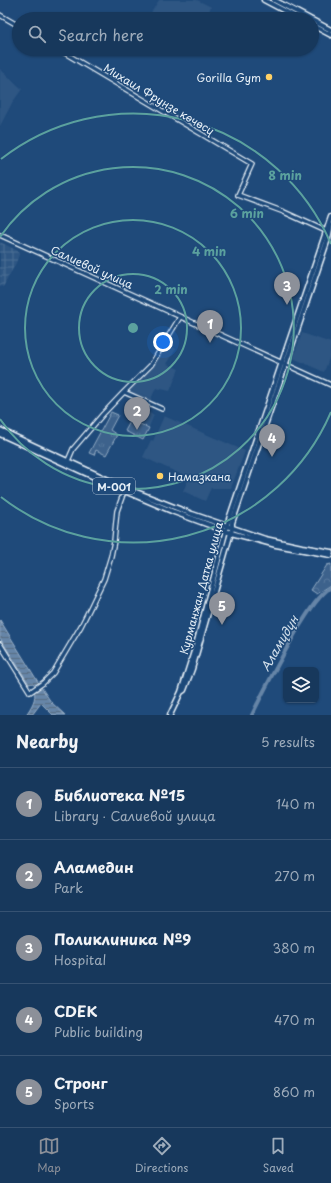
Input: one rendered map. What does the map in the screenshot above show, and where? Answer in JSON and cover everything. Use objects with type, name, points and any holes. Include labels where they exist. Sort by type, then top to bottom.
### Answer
[{"type":"main road","points":[[264,0],[287,12]]},
{"type":"main road","points":[[274,0],[296,12]]},
{"type":"main road","points":[[0,15],[12,22]]},
{"type":"main road","points":[[319,24],[331,30]]},
{"type":"main road","points":[[319,29],[331,35]]},
{"type":"main road","name":"Михаил Фрунзе көчөсү","points":[[70,56],[252,164],[238,195],[284,212],[329,233]]},
{"type":"main road","name":"Курманжан Датка улица","points":[[329,233],[331,216]]},
{"type":"main road","name":"Курманжан Датка улица","points":[[170,715],[181,692],[229,530],[331,226]]},
{"type":"main road","name":"Салиевой улица","points":[[0,235],[331,385]]},
{"type":"main road","points":[[67,463],[74,449],[124,392],[154,362],[180,317]]},
{"type":"main road","points":[[124,392],[162,409]]},
{"type":"main road","name":"М-001","points":[[0,430],[67,463]]},
{"type":"main road","name":"М-001","points":[[0,434],[125,489],[229,530],[268,544],[331,555]]},
{"type":"main road","points":[[0,644],[31,691],[53,673],[85,620],[104,579],[114,541],[117,511],[125,489]]},
{"type":"main road","name":"М-001","points":[[229,530],[277,542],[331,552]]},
{"type":"shaded area","points":[[159,0],[197,0],[211,7],[208,12],[152,12]]},
{"type":"shaded area","points":[[0,69],[22,89],[12,103],[0,126]]},
{"type":"shaded area","points":[[0,242],[20,252],[16,263],[3,287],[0,286]]},
{"type":"shaded area","points":[[302,333],[331,343],[330,356],[324,372],[293,358]]},
{"type":"shaded area","points":[[166,343],[176,349],[167,364],[179,369],[170,391],[156,388],[150,401],[128,390],[146,371],[153,366]]},
{"type":"shaded area","points":[[140,402],[139,408],[154,415],[149,427],[134,420],[136,414],[133,420],[131,418]]},
{"type":"shaded area","points":[[164,416],[245,451],[231,488],[211,488],[205,501],[183,491],[189,478],[143,457],[151,440],[153,441]]},
{"type":"shaded area","points":[[0,620],[51,702],[65,715],[53,715],[41,703],[32,715],[26,715],[32,706],[35,697],[34,690],[37,688],[33,683],[29,684],[0,638]]},
{"type":"green space","points":[[111,412],[118,415],[110,430],[117,435],[106,455],[96,450],[94,455],[89,453]]},
{"type":"green space","points":[[131,420],[149,428],[143,440],[125,431]]},
{"type":"green space","points":[[331,564],[331,585],[317,594],[311,590],[327,565]]},
{"type":"waterway","name":"Аламүдүн","points":[[252,715],[297,630],[316,601],[331,587]]},
{"type":"place","name":"Gorilla Gym","points":[[269,77]]},
{"type":"place","name":"Поликлиника №9","points":[[287,305]]},
{"type":"place","name":"Библиотека №15","points":[[210,343]]},
{"type":"place","name":"Аламедин","points":[[137,430]]},
{"type":"place","name":"CDEK","points":[[272,457]]},
{"type":"place","name":"Намазкана","points":[[160,476]]},
{"type":"place","name":"Стронг","points":[[222,625]]}]
